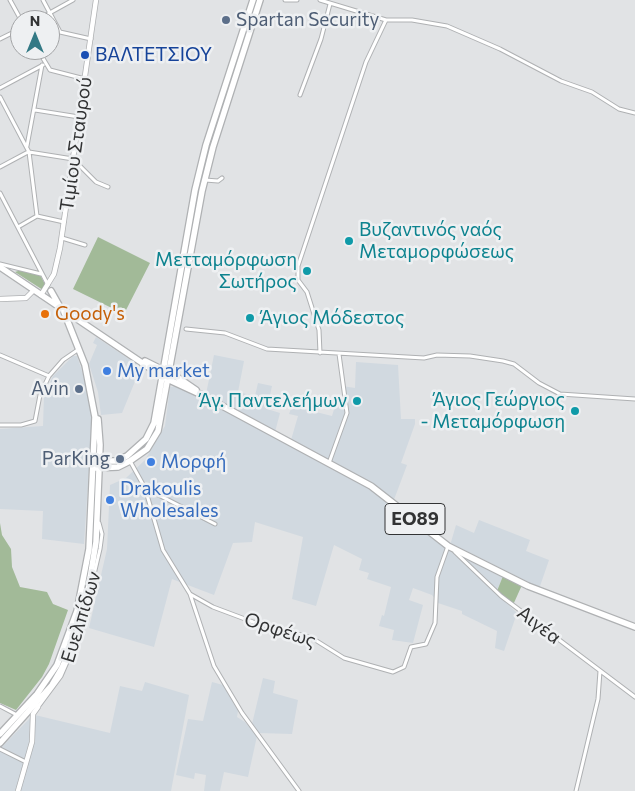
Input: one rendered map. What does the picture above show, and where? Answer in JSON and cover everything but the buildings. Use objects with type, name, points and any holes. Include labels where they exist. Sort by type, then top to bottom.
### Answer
[{"type":"main road","points":[[99,478],[111,468],[130,461],[147,448],[158,431],[197,181],[209,136],[253,0]]},
{"type":"main road","points":[[96,464],[116,461],[138,448],[149,434],[154,423],[166,375],[212,147],[260,0]]},
{"type":"main road","points":[[256,11],[265,0]]},
{"type":"main road","name":"ΕΟ89","points":[[0,265],[62,310],[134,356],[386,496],[448,546],[537,590],[635,627]]},
{"type":"main road","points":[[0,743],[37,706],[53,686],[67,658],[81,622],[88,590],[97,519],[99,478],[96,464],[100,445],[96,401],[79,349],[50,288]]},
{"type":"main road","points":[[0,734],[52,674],[72,628],[82,590],[89,549],[96,464],[95,417],[90,385]]},
{"type":"main road","points":[[100,445],[106,456],[116,461]]},
{"type":"main road","points":[[96,464],[111,468]]},
{"type":"street","points":[[55,10],[72,0]]},
{"type":"street","name":"Τιμίου Σταυρού","points":[[43,297],[50,288],[62,238],[96,0]]},
{"type":"street","points":[[285,0],[297,0]]},
{"type":"street","points":[[320,0],[386,20],[437,23],[458,30],[561,81],[592,92],[619,109],[635,113]]},
{"type":"street","points":[[300,95],[321,39],[330,4]]},
{"type":"street","points":[[320,353],[319,330],[307,292],[298,280],[298,266],[366,62],[386,20]]},
{"type":"street","points":[[60,32],[91,39]]},
{"type":"street","points":[[42,60],[50,70],[85,80]]},
{"type":"street","points":[[0,88],[44,64]]},
{"type":"street","points":[[27,147],[44,64]]},
{"type":"street","points":[[0,97],[29,152],[37,216]]},
{"type":"street","points":[[35,110],[79,117]]},
{"type":"street","points":[[0,167],[29,152],[74,159],[96,182],[108,187]]},
{"type":"street","points":[[204,180],[218,181],[222,178]]},
{"type":"street","points":[[0,192],[50,288]]},
{"type":"street","points":[[18,227],[37,216],[64,222]]},
{"type":"street","points":[[62,238],[85,245]]},
{"type":"street","points":[[0,265],[42,274]]},
{"type":"street","points":[[0,299],[26,298],[34,290]]},
{"type":"street","points":[[186,328],[225,333],[267,349],[339,354],[486,358],[514,364],[551,391],[560,394],[635,399]]},
{"type":"street","points":[[0,425],[21,425],[35,421],[40,395],[49,376],[63,360],[79,349]]},
{"type":"street","points":[[329,463],[347,413],[339,354]]},
{"type":"street","points":[[0,355],[49,376]]},
{"type":"street","name":"Ορφέως","points":[[130,461],[145,488],[163,550],[190,594],[213,607],[253,622],[312,638],[344,658],[396,672],[404,667],[411,647],[426,644],[434,622],[437,578],[448,546]]},
{"type":"street","points":[[145,488],[215,524]]},
{"type":"street","name":"Αιγέα","points":[[448,546],[501,596],[635,697]]},
{"type":"street","points":[[190,594],[214,666],[242,713],[299,791]]},
{"type":"street","points":[[576,791],[598,698],[600,671]]},
{"type":"street","points":[[0,706],[17,716]]},
{"type":"street","points":[[18,791],[32,742],[33,713],[37,706]]},
{"type":"street","points":[[0,749],[27,762]]},
{"type":"shaded area","points":[[96,337],[141,367],[122,413],[101,415],[98,392],[89,364],[97,345],[93,343]]},
{"type":"shaded area","points":[[214,355],[244,361],[238,392],[255,396],[258,383],[272,386],[267,409],[280,413],[275,432],[291,440],[298,416],[289,414],[292,406],[332,416],[336,403],[345,404],[342,386],[355,388],[356,362],[398,365],[401,419],[415,419],[415,424],[401,463],[407,465],[392,505],[445,547],[451,542],[456,525],[474,533],[479,520],[530,540],[526,551],[549,560],[539,589],[504,574],[496,593],[517,613],[504,651],[495,648],[497,631],[462,614],[462,611],[438,603],[432,595],[413,588],[409,600],[423,605],[413,643],[392,640],[394,630],[379,626],[382,615],[384,616],[391,587],[367,579],[369,573],[359,570],[362,559],[334,545],[316,606],[292,599],[303,537],[255,522],[252,542],[233,543],[214,595],[172,579],[154,647],[89,628],[107,549],[110,485],[126,478],[145,460],[165,426],[170,387],[176,386],[205,399]]},
{"type":"shaded area","points":[[73,356],[77,356],[84,377],[89,396],[92,423],[84,544],[42,539],[43,511],[0,509],[0,429],[43,426],[44,396],[53,376]]},
{"type":"shaded area","points":[[263,678],[275,681],[273,693],[298,700],[292,734],[258,733],[252,724]]},
{"type":"shaded area","points":[[145,682],[189,695],[171,791],[20,791],[32,751],[35,715],[110,733],[120,686],[142,691]]},
{"type":"shaded area","points":[[212,682],[223,685],[238,711],[237,717],[245,722],[257,736],[248,777],[224,772],[220,791],[204,791],[206,775],[195,773],[194,779],[176,775],[188,719],[203,721]]},
{"type":"shaded area","points":[[30,718],[29,742],[16,791],[0,791],[0,749]]},
{"type":"green space","points":[[98,237],[150,263],[124,314],[73,289]]},
{"type":"green space","points":[[21,270],[40,275],[46,286],[43,290],[15,272]]},
{"type":"green space","points":[[0,523],[2,535],[11,549],[12,567],[20,587],[47,592],[53,604],[68,610],[49,664],[42,677],[16,710],[0,703]]},
{"type":"green space","points":[[503,576],[522,585],[513,605],[497,591]]},
{"type":"place","name":"Spartan Security","points":[[226,20]]},
{"type":"place","name":"ΒΑΛΤΕΤΣΙΟΥ","points":[[85,55]]},
{"type":"place","name":"Βυζαντινός ναός Μεταμορφώσεως","points":[[349,241]]},
{"type":"place","name":"Μετταμόρφωση Σωτήρος","points":[[307,271]]},
{"type":"place","name":"Goody's","points":[[45,314]]},
{"type":"place","name":"Άγιος Μόδεστος","points":[[250,318]]},
{"type":"place","name":"My market","points":[[107,371]]},
{"type":"place","name":"Avin","points":[[79,389]]},
{"type":"place","name":"Άγ. Παντελεήμων","points":[[357,401]]},
{"type":"place","name":"Άγιος Γεώργιος - Μεταμόρφωση","points":[[575,411]]},
{"type":"place","name":"ParKing","points":[[120,459]]},
{"type":"place","name":"Μορφή","points":[[151,462]]},
{"type":"place","name":"Drakoulis Wholesales","points":[[110,500]]}]
